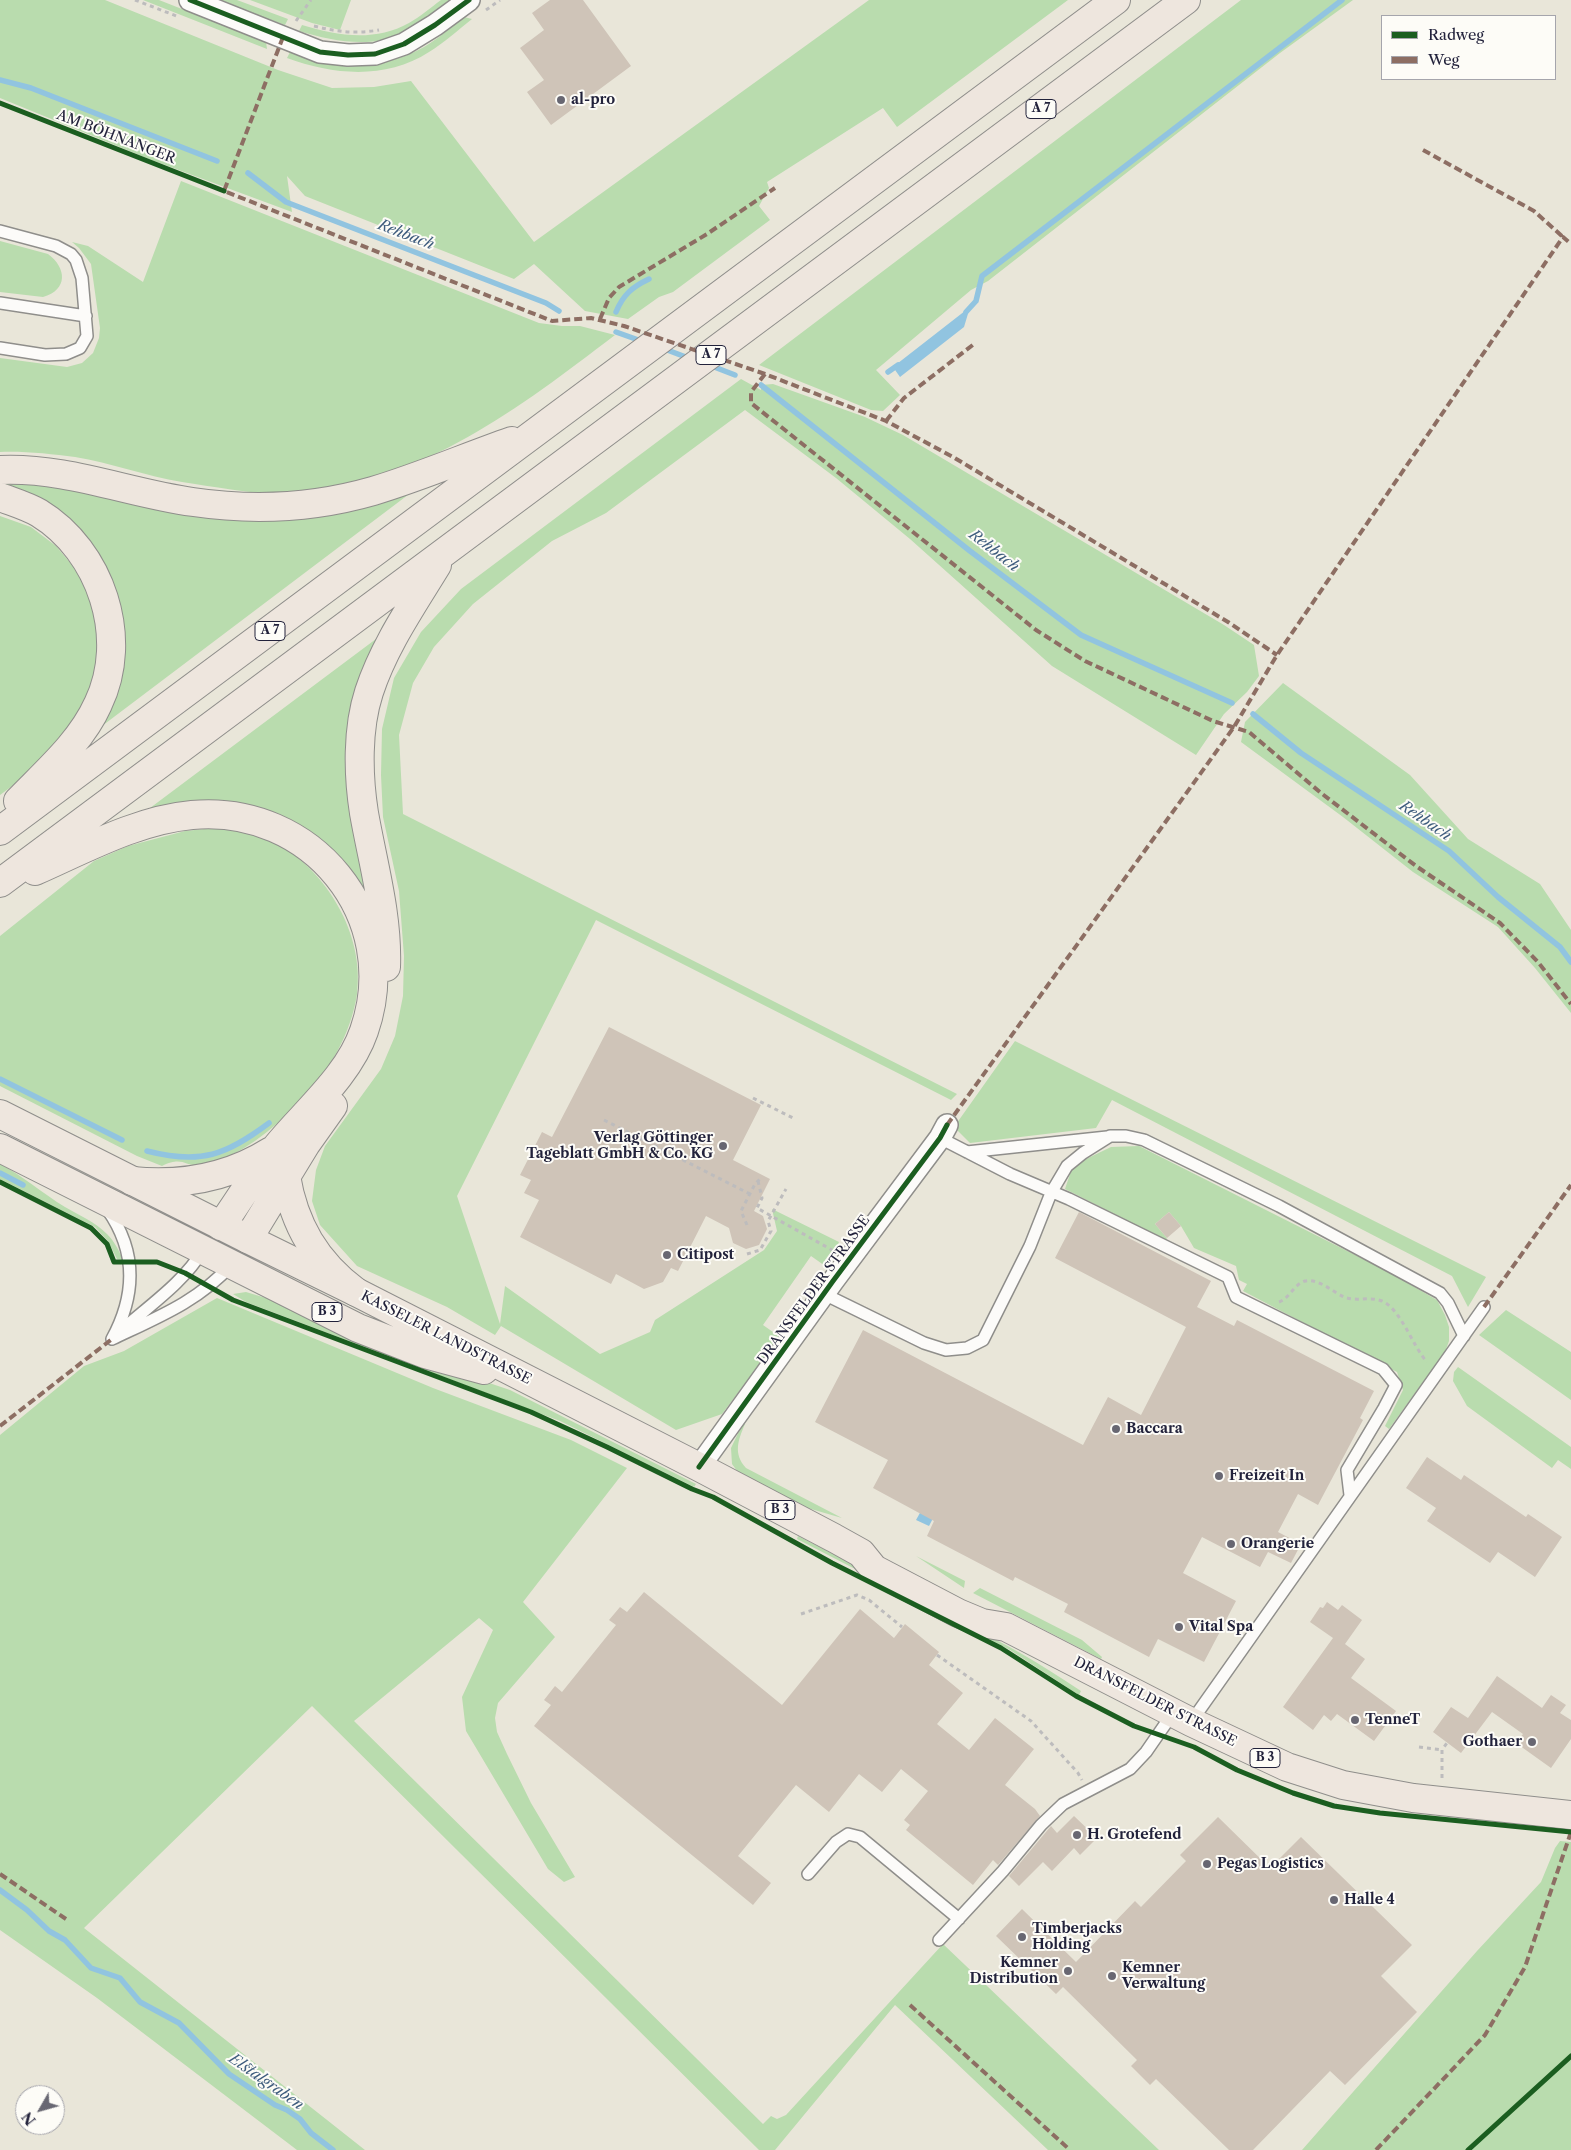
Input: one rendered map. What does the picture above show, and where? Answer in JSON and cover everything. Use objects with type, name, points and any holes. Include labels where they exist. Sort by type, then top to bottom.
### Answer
[{"type":"main road","name":"A 7","points":[[0,831],[1116,0]]},
{"type":"main road","name":"A 7","points":[[0,885],[1186,0]]},
{"type":"main road","points":[[0,470],[21,469],[50,472],[160,496],[218,505],[246,507],[299,506],[373,491],[539,431]]},
{"type":"main road","points":[[0,497],[39,513],[76,546],[90,565],[100,586],[107,610],[111,653],[107,679],[98,704],[84,728],[55,763],[0,819]]},
{"type":"main road","points":[[232,1264],[322,1120],[362,1067],[376,1035],[386,989],[386,936],[363,802],[361,760],[364,716],[369,694],[386,652],[444,553]]},
{"type":"main road","points":[[0,885],[111,837],[164,820],[190,815],[229,815],[269,825],[306,844],[322,858],[349,891],[365,926],[373,968],[369,1010],[364,1031],[350,1059],[337,1078],[276,1147],[203,1250]]},
{"type":"main road","name":"KASSELER LANDSTRASSE","points":[[0,1114],[356,1292],[536,1385]]},
{"type":"main road","points":[[132,1181],[176,1183],[218,1176],[238,1169],[276,1147]]},
{"type":"main road","name":"KASSELER LANDSTRASSE","points":[[0,1148],[358,1328],[391,1342],[536,1385]]},
{"type":"main road","points":[[286,1176],[294,1210],[308,1242],[330,1269],[356,1292]]},
{"type":"main road","name":"DRANSFELDER STRASSE","points":[[536,1385],[700,1467],[860,1554],[874,1569],[958,1612],[982,1624],[1006,1627],[1182,1717],[1287,1768],[1343,1785],[1442,1801],[1571,1815]]},
{"type":"street","points":[[190,0],[285,27],[320,52],[348,55],[375,54],[404,44],[435,25],[476,6]]},
{"type":"street","name":"DRANSFELDER STRASSE","points":[[700,1467],[943,1132]]},
{"type":"lane","points":[[0,231],[56,246],[71,254],[76,260],[82,278],[86,316],[86,341],[74,352],[46,354],[0,348]]},
{"type":"lane","points":[[0,303],[86,316]]},
{"type":"lane","points":[[943,1132],[967,1152],[1051,1193],[1069,1199],[1228,1277],[1236,1297],[1383,1369],[1396,1385],[1347,1470],[1350,1495]]},
{"type":"lane","points":[[967,1152],[1110,1136],[1126,1136],[1144,1140],[1278,1206],[1440,1293],[1448,1303],[1464,1336]]},
{"type":"lane","points":[[824,1294],[924,1344],[946,1350],[967,1348],[983,1340],[1030,1246],[1051,1193],[1067,1166],[1083,1153],[1110,1136]]},
{"type":"lane","points":[[96,1196],[118,1227],[126,1244],[130,1262],[131,1282],[128,1302],[122,1321],[112,1339]]},
{"type":"lane","points":[[112,1339],[185,1273],[203,1250]]},
{"type":"lane","points":[[112,1339],[192,1300],[210,1286],[232,1264]]},
{"type":"lane","points":[[939,1940],[1003,1871],[1041,1825],[1063,1804],[1130,1769],[1182,1717],[1350,1495],[1484,1306]]},
{"type":"lane","points":[[808,1874],[836,1842],[848,1834],[860,1838],[959,1920]]},
{"type":"path","points":[[285,27],[296,20],[311,0]]},
{"type":"path","points":[[476,6],[500,0]]},
{"type":"path","points":[[285,27],[296,20]]},
{"type":"path","points":[[296,20],[304,23]]},
{"type":"path","points":[[311,26],[339,32],[361,33],[384,29]]},
{"type":"path","points":[[753,1098],[793,1118]]},
{"type":"path","points":[[604,1120],[750,1194]]},
{"type":"path","points":[[746,1225],[741,1211],[762,1177]]},
{"type":"path","points":[[758,1181],[762,1198],[757,1208],[815,1240]]},
{"type":"path","points":[[746,1254],[760,1250],[770,1231],[768,1221],[786,1189]]},
{"type":"path","points":[[1276,1303],[1284,1300],[1298,1285],[1305,1281],[1314,1281],[1346,1297],[1360,1300],[1371,1298],[1384,1302],[1397,1314],[1420,1354]]},
{"type":"path","points":[[1273,1542],[1285,1549]]},
{"type":"path","points":[[801,1614],[857,1595],[869,1600],[902,1627]]},
{"type":"path","points":[[936,1655],[1031,1721],[1078,1773],[1088,1791]]},
{"type":"path","points":[[1442,1801],[1442,1750],[1447,1743]]},
{"type":"path","points":[[1419,1747],[1442,1750]]},
{"type":"green space","points":[[0,0],[105,0],[278,70],[332,88],[374,87],[411,81],[534,242],[869,0],[1068,0],[897,127],[883,108],[767,182],[769,188],[759,206],[770,220],[673,292],[659,297],[628,319],[585,311],[534,264],[514,279],[305,196],[287,176],[292,212],[149,159],[0,98]]},
{"type":"green space","points":[[143,0],[159,0],[266,42],[267,49]]},
{"type":"green space","points":[[216,0],[237,0],[288,19],[285,25]]},
{"type":"green space","points":[[250,0],[351,0],[340,30],[312,23]]},
{"type":"green space","points":[[441,0],[452,0],[415,28],[388,39],[350,42],[324,38],[299,31],[302,25],[342,34],[369,35],[383,33],[409,23]]},
{"type":"green space","points":[[1241,0],[1353,0],[1280,53],[988,281],[971,290],[876,370],[900,395],[883,411],[871,410],[759,365]]},
{"type":"green space","points":[[464,17],[472,19],[446,41],[412,61],[395,67],[377,71],[341,71],[305,64],[287,58],[290,52],[341,64],[375,63],[391,60],[408,55],[424,47]]},
{"type":"green space","points":[[181,181],[539,323],[580,326],[615,335],[542,389],[467,437],[428,457],[387,474],[344,486],[299,493],[256,493],[169,479],[75,457],[28,452],[0,452],[0,358],[67,367],[82,363],[93,353],[99,338],[100,328],[91,264],[72,242],[88,246],[143,282]]},
{"type":"green space","points":[[0,241],[48,254],[59,266],[62,278],[61,284],[51,294],[43,297],[0,292]]},
{"type":"green space","points":[[741,379],[761,390],[761,385],[773,384],[865,417],[903,435],[1224,625],[1254,645],[1259,676],[1247,692],[1224,714],[1196,755],[1052,666],[910,539],[836,478],[745,410],[606,513],[552,541],[473,604],[434,647],[413,683],[399,735],[403,814],[957,1094],[951,1100],[596,920],[457,1196],[500,1324],[505,1286],[600,1354],[650,1332],[655,1320],[764,1250],[777,1231],[772,1209],[839,1242],[828,1268],[811,1256],[763,1325],[780,1337],[722,1414],[676,1430],[501,1326],[495,1335],[447,1307],[357,1266],[320,1225],[312,1201],[316,1170],[325,1146],[381,1069],[395,1036],[403,996],[404,956],[399,891],[383,817],[381,775],[382,729],[394,678],[421,632],[461,589]]},
{"type":"green space","points":[[0,476],[187,506],[433,476],[98,729],[113,598],[0,488]]},
{"type":"green space","points":[[0,516],[31,527],[56,546],[73,566],[86,588],[99,617],[98,676],[76,723],[23,778],[0,795]]},
{"type":"green space","points":[[392,627],[365,679],[379,928],[313,838],[138,817]]},
{"type":"green space","points":[[1283,683],[1410,775],[1468,839],[1540,884],[1571,930],[1571,1013],[1535,968],[1498,927],[1413,872],[1343,817],[1241,742],[1245,722]]},
{"type":"green space","points":[[214,828],[245,832],[268,839],[294,855],[311,870],[339,907],[348,928],[355,949],[358,972],[357,994],[349,1024],[337,1053],[310,1092],[278,1123],[242,1149],[216,1161],[202,1165],[175,1162],[162,1166],[137,1156],[0,1086],[0,936],[94,861],[128,846],[185,831]]},
{"type":"green space","points":[[1015,1041],[1486,1277],[1468,1307],[1452,1276],[1112,1100],[1096,1128],[970,1143],[954,1127]]},
{"type":"green space","points":[[1139,1146],[1383,1269],[1437,1300],[1449,1327],[1449,1341],[1445,1352],[1389,1429],[1385,1426],[1403,1390],[1397,1372],[1243,1291],[1247,1284],[1239,1280],[1236,1266],[1194,1248],[1181,1226],[1169,1212],[1155,1224],[1167,1238],[1166,1240],[1065,1189],[1071,1171],[1084,1160],[1111,1147]]},
{"type":"green space","points":[[0,1164],[57,1202],[92,1222],[110,1237],[123,1260],[117,1259],[108,1241],[95,1227],[0,1179]]},
{"type":"green space","points":[[246,1292],[266,1298],[335,1331],[510,1390],[696,1484],[694,1487],[560,1421],[246,1302],[233,1294]]},
{"type":"green space","points":[[217,1298],[433,1388],[571,1440],[627,1468],[523,1602],[555,1637],[498,1703],[495,1718],[497,1732],[531,1803],[575,1877],[564,1882],[548,1869],[466,1731],[462,1697],[493,1630],[479,1618],[354,1721],[763,2124],[771,2116],[777,2119],[786,2115],[943,1944],[1159,2150],[1048,2150],[895,2005],[775,2150],[759,2150],[312,1706],[84,1928],[365,2150],[297,2150],[97,1998],[0,1930],[0,1435],[84,1366],[124,1351]]},
{"type":"green space","points":[[1506,1310],[1571,1352],[1571,1400],[1479,1335]]},
{"type":"green space","points":[[1458,1367],[1571,1447],[1571,1469],[1558,1460],[1552,1468],[1467,1406],[1453,1381],[1454,1372]]},
{"type":"green space","points":[[743,1423],[745,1424],[740,1436],[738,1452],[746,1468],[842,1518],[804,1507],[740,1475],[732,1464],[731,1448]]},
{"type":"green space","points":[[798,1536],[950,1614],[948,1617],[797,1539]]},
{"type":"green space","points":[[916,1556],[965,1581],[964,1588]]},
{"type":"green space","points":[[980,1588],[1082,1640],[1102,1657],[1101,1659],[973,1593]]},
{"type":"green space","points":[[959,1623],[991,1637],[1036,1663],[1081,1691],[1079,1695],[1010,1650]]},
{"type":"green space","points":[[1560,1841],[1571,1842],[1571,2150],[1302,2150],[1477,1951],[1541,1882],[1555,1848]]},
{"type":"water","points":[[970,307],[964,327],[900,377],[893,367]]},
{"type":"water","points":[[931,1493],[943,1499],[929,1526],[916,1520]]},
{"type":"building","points":[[550,0],[583,0],[631,66],[551,125],[527,92],[544,80],[520,48],[544,30],[532,13]]},
{"type":"building","points":[[609,1027],[761,1105],[733,1160],[770,1179],[754,1211],[763,1216],[767,1229],[759,1245],[746,1249],[733,1243],[729,1228],[706,1216],[678,1271],[671,1268],[663,1282],[644,1289],[616,1274],[611,1284],[520,1237],[539,1200],[524,1193],[531,1180],[520,1175],[542,1132],[552,1137]]},
{"type":"building","name":"Freizeit In","points":[[1079,1212],[1211,1281],[1197,1307],[1234,1326],[1237,1320],[1374,1391],[1360,1418],[1363,1420],[1318,1505],[1298,1494],[1278,1532],[1301,1544],[1291,1563],[1268,1552],[1260,1567],[1202,1537],[1183,1573],[1236,1601],[1204,1662],[1158,1639],[1149,1657],[1064,1612],[1068,1604],[1015,1577],[1013,1581],[927,1536],[934,1521],[873,1488],[888,1460],[815,1422],[863,1330],[1083,1445],[1108,1397],[1141,1415],[1186,1327],[1055,1258]]},
{"type":"building","points":[[1169,1212],[1181,1226],[1167,1238],[1155,1224]]},
{"type":"building","points":[[1427,1457],[1461,1480],[1464,1475],[1526,1517],[1528,1514],[1562,1537],[1535,1577],[1498,1552],[1490,1563],[1427,1521],[1436,1508],[1406,1488]]},
{"type":"building","points":[[644,1592],[782,1705],[860,1609],[894,1638],[905,1624],[939,1652],[929,1665],[963,1693],[937,1724],[969,1750],[995,1718],[1034,1749],[1005,1785],[1035,1809],[1040,1816],[998,1865],[993,1860],[973,1885],[906,1830],[910,1825],[904,1820],[928,1791],[901,1769],[882,1792],[859,1774],[829,1812],[796,1785],[738,1856],[771,1883],[753,1905],[534,1726],[551,1705],[544,1700],[555,1686],[562,1692],[616,1625],[609,1620],[620,1607],[627,1612]]},
{"type":"building","points":[[1327,1602],[1338,1610],[1342,1605],[1362,1620],[1345,1644],[1365,1659],[1351,1678],[1396,1711],[1374,1741],[1337,1714],[1331,1721],[1324,1715],[1313,1730],[1283,1707],[1333,1638],[1310,1622],[1320,1607],[1323,1608]]},
{"type":"building","points":[[1497,1676],[1542,1708],[1551,1695],[1566,1705],[1560,1713],[1571,1720],[1571,1739],[1551,1768],[1516,1743],[1523,1734],[1492,1712],[1461,1753],[1433,1732],[1451,1707],[1468,1718]]},
{"type":"building","points":[[1074,1816],[1097,1838],[1080,1855],[1074,1848],[1052,1871],[1043,1862],[1019,1886],[1009,1876],[1051,1826],[1057,1833]]},
{"type":"building","points":[[1218,1817],[1270,1868],[1301,1837],[1412,1945],[1381,1976],[1417,2012],[1345,2085],[1330,2071],[1253,2150],[1229,2150],[1156,2079],[1150,2085],[1131,2066],[1137,2060],[1063,1987],[1056,1994],[996,1936],[1022,1909],[1076,1962],[1135,1901],[1141,1907],[1186,1861],[1180,1855]]},
{"type":"waterway","points":[[966,312],[976,301],[982,276],[1342,0]]},
{"type":"waterway","name":"Rehbach","points":[[0,80],[31,88],[217,161]]},
{"type":"waterway","name":"Rehbach","points":[[248,173],[286,202],[546,303],[559,311]]},
{"type":"waterway","points":[[616,312],[629,292],[649,279]]},
{"type":"waterway","name":"Rehbach","points":[[616,332],[644,342]]},
{"type":"waterway","name":"Rehbach","points":[[662,348],[691,359]]},
{"type":"waterway","name":"Rehbach","points":[[709,365],[735,375]]},
{"type":"waterway","points":[[888,372],[898,365]]},
{"type":"waterway","name":"Rehbach","points":[[761,385],[970,551],[1081,635],[1232,703]]},
{"type":"waterway","name":"Rehbach","points":[[1253,714],[1301,753],[1449,851],[1498,897],[1560,947],[1571,962]]},
{"type":"waterway","points":[[0,1079],[122,1140]]},
{"type":"waterway","points":[[147,1151],[183,1157],[198,1157],[212,1154],[226,1150],[239,1143],[269,1123]]},
{"type":"waterway","points":[[0,1173],[23,1185]]},
{"type":"waterway","name":"Elstalgraben","points":[[0,1890],[27,1910],[49,1931],[65,1940],[91,1968],[120,1978],[140,2002],[179,2023],[229,2074],[275,2105],[287,2110],[300,2119],[311,2133],[333,2150]]},
{"type":"marked path","points":[[283,37],[224,191],[552,321],[591,318],[624,326],[765,374],[886,421],[953,457],[1228,622],[1277,655]]},
{"type":"marked path","points":[[1423,150],[1534,211],[1563,237]]},
{"type":"marked path","points":[[600,319],[609,298],[619,287],[707,234],[775,188]]},
{"type":"marked path","points":[[947,1125],[1234,727],[1277,655],[1563,237],[1571,244]]},
{"type":"marked path","points":[[886,421],[904,398],[974,344]]},
{"type":"marked path","points":[[765,374],[751,392],[751,403],[1036,630],[1085,661],[1213,721],[1249,732],[1321,793],[1416,866],[1500,923],[1538,962],[1571,1004]]},
{"type":"marked path","points":[[1484,1307],[1571,1185]]},
{"type":"marked path","points":[[0,1426],[112,1339]]},
{"type":"marked path","points":[[1376,2150],[1485,2035],[1525,1967],[1571,1832]]},
{"type":"marked path","points":[[0,1874],[66,1919]]},
{"type":"marked path","points":[[910,2005],[1070,2150]]},
{"type":"cycle path","points":[[190,0],[320,52],[348,55],[375,54],[404,44],[435,25],[469,0]]},
{"type":"cycle path","name":"AM BÖHNANGER","points":[[0,103],[224,191]]},
{"type":"cycle path","points":[[699,1467],[833,1281],[940,1138],[947,1125]]},
{"type":"cycle path","points":[[0,1182],[91,1228],[107,1244],[114,1262],[157,1262],[185,1273],[233,1300],[531,1412],[692,1489],[713,1497],[832,1563],[1001,1648],[1076,1696],[1134,1726],[1194,1747],[1237,1770],[1293,1793],[1334,1806],[1380,1813],[1571,1832]]},
{"type":"cycle path","points":[[1468,2150],[1571,2056]]},
{"type":"place","name":"al-pro","points":[[561,100]]},
{"type":"place","name":"Verlag Göttinger Tageblatt GmbH & Co. KG","points":[[723,1146]]},
{"type":"place","name":"Citipost","points":[[667,1255]]},
{"type":"place","name":"Baccara","points":[[1116,1429]]},
{"type":"place","name":"Freizeit In","points":[[1219,1476]]},
{"type":"place","name":"Orangerie","points":[[1231,1544]]},
{"type":"place","name":"Vital Spa","points":[[1179,1627]]},
{"type":"place","name":"TenneT","points":[[1355,1720]]},
{"type":"place","name":"Gothaer","points":[[1532,1742]]},
{"type":"place","name":"H. Grotefend","points":[[1077,1835]]},
{"type":"place","name":"Pegas Logistics","points":[[1207,1864]]},
{"type":"place","name":"Halle 4","points":[[1334,1900]]},
{"type":"place","name":"Timberjacks Holding","points":[[1022,1937]]},
{"type":"place","name":"Kemner Distribution","points":[[1068,1971]]},
{"type":"place","name":"Kemner Verwaltung","points":[[1112,1976]]}]
